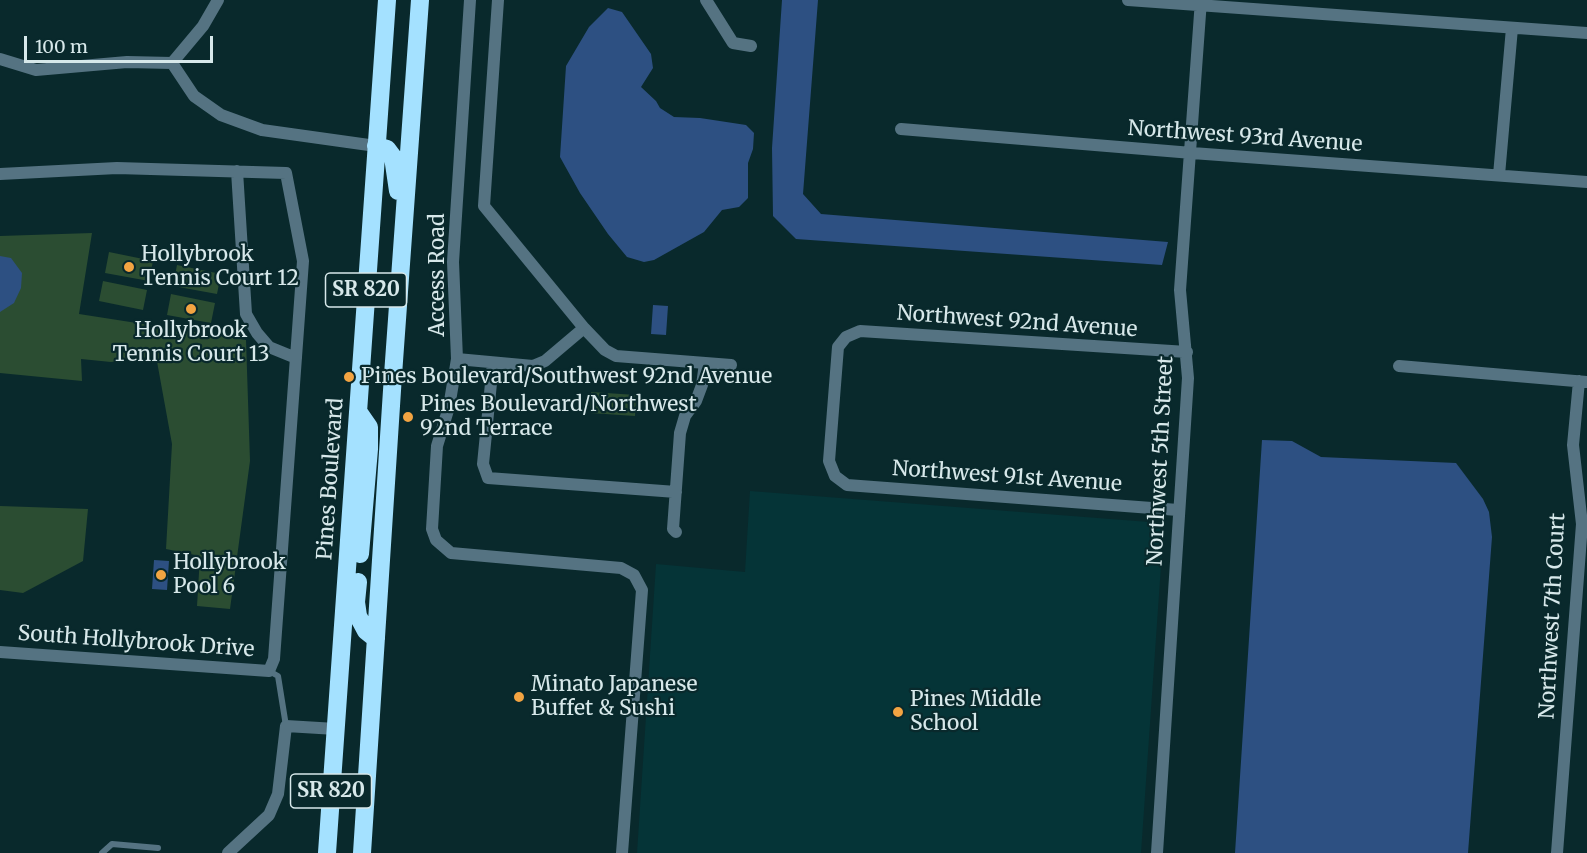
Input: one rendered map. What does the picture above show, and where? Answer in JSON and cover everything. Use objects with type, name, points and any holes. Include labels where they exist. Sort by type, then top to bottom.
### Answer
[{"type":"highway","name":"Pines Boulevard","points":[[327,853],[387,0]]},
{"type":"highway","name":"SR 820","points":[[362,853],[420,0]]},
{"type":"highway","points":[[376,147],[387,150],[393,157],[403,225]]},
{"type":"highway","points":[[358,411],[369,427],[369,449],[356,602],[361,625],[376,639]]},
{"type":"street","points":[[172,63],[203,26],[218,0]]},
{"type":"street","name":"Access Road","points":[[470,0],[453,262],[457,358],[449,407],[437,446],[432,529],[436,540],[451,553],[621,568],[634,575],[642,590],[622,853]]},
{"type":"street","points":[[498,0],[484,206],[584,328],[605,350],[616,356],[731,365]]},
{"type":"street","points":[[706,0],[733,44],[751,46]]},
{"type":"street","points":[[1128,0],[1201,3],[1587,33]]},
{"type":"street","name":"Northwest 5th Street","points":[[1157,853],[1188,378],[1180,290],[1192,153],[1201,3]]},
{"type":"street","points":[[1499,175],[1512,28]]},
{"type":"street","points":[[0,59],[36,70],[127,62],[172,63]]},
{"type":"street","points":[[172,63],[194,96],[221,115],[262,130],[376,147]]},
{"type":"street","name":"Northwest 93rd Avenue","points":[[901,129],[1587,182]]},
{"type":"street","points":[[0,174],[117,168],[286,173],[303,261],[274,659],[269,671]]},
{"type":"street","points":[[237,171],[246,314],[269,347],[296,358]]},
{"type":"street","points":[[457,358],[533,366],[545,361],[584,328]]},
{"type":"street","name":"Northwest 92nd Avenue","points":[[835,476],[829,460],[838,347],[846,337],[860,331],[1187,352]]},
{"type":"street","points":[[493,363],[483,464],[488,478],[676,492]]},
{"type":"street","points":[[676,532],[673,529],[680,432],[685,416],[696,401],[702,385],[705,363]]},
{"type":"street","points":[[1399,366],[1583,382]]},
{"type":"street","name":"Northwest 7th Court","points":[[1557,853],[1584,524],[1573,445],[1583,382]]},
{"type":"street","name":"Northwest 91st Avenue","points":[[835,476],[847,484],[1178,510]]},
{"type":"street","name":"South Hollybrook Drive","points":[[0,652],[269,671]]},
{"type":"street","points":[[228,853],[269,815],[278,794],[286,726],[336,729]]},
{"type":"lane","points":[[269,671],[279,676],[286,726]]},
{"type":"lane","points":[[102,853],[112,843],[158,848]]},
{"type":"shaded area","name":"Pines Middle School","points":[[750,491],[1149,522],[1159,526],[1163,537],[1141,853],[637,853],[656,564],[745,572]]},
{"type":"green space","points":[[92,233],[79,314],[246,340],[250,461],[230,609],[197,606],[200,556],[166,549],[172,444],[156,356],[111,362],[81,359],[82,381],[0,373],[0,236]]},
{"type":"green space","name":"Hollybrook Tennis Court 12","points":[[109,252],[153,261],[149,281],[105,273]]},
{"type":"green space","points":[[177,265],[221,274],[217,294],[173,286]]},
{"type":"green space","points":[[103,281],[147,290],[143,310],[99,301]]},
{"type":"green space","name":"Hollybrook Tennis Court 13","points":[[171,294],[215,303],[211,323],[167,315]]},
{"type":"green space","points":[[591,392],[636,395],[635,416],[590,413]]},
{"type":"green space","points":[[0,506],[88,509],[83,561],[23,593],[0,590]]},
{"type":"water","points":[[782,0],[818,0],[803,194],[821,214],[1168,242],[1162,265],[796,239],[773,216],[772,148]]},
{"type":"water","points":[[608,8],[622,12],[651,54],[653,68],[641,87],[660,108],[674,117],[700,118],[746,125],[754,133],[753,149],[748,163],[748,198],[739,207],[722,210],[704,232],[654,260],[644,262],[627,257],[608,234],[580,193],[560,157],[566,66],[589,27]]},
{"type":"water","points":[[0,256],[11,258],[22,273],[21,288],[14,303],[0,312]]},
{"type":"water","points":[[653,305],[668,306],[666,335],[651,334]]},
{"type":"water","points":[[1262,440],[1292,441],[1321,457],[1456,463],[1483,499],[1489,512],[1492,537],[1468,853],[1235,853]]},
{"type":"water","name":"Hollybrook Pool 6","points":[[154,560],[169,561],[167,590],[152,589]]},
{"type":"place","name":"Hollybrook Tennis Court 12","points":[[129,267]]},
{"type":"place","name":"Hollybrook Tennis Court 13","points":[[191,309]]},
{"type":"place","name":"Pines Boulevard/Southwest 92nd Avenue","points":[[349,377]]},
{"type":"place","name":"Pines Boulevard/Northwest 92nd Terrace","points":[[408,417]]},
{"type":"place","name":"Hollybrook Pool 6","points":[[161,575]]},
{"type":"place","name":"Minato Japanese Buffet & Sushi","points":[[519,697]]},
{"type":"place","name":"Pines Middle School","points":[[898,712]]}]
